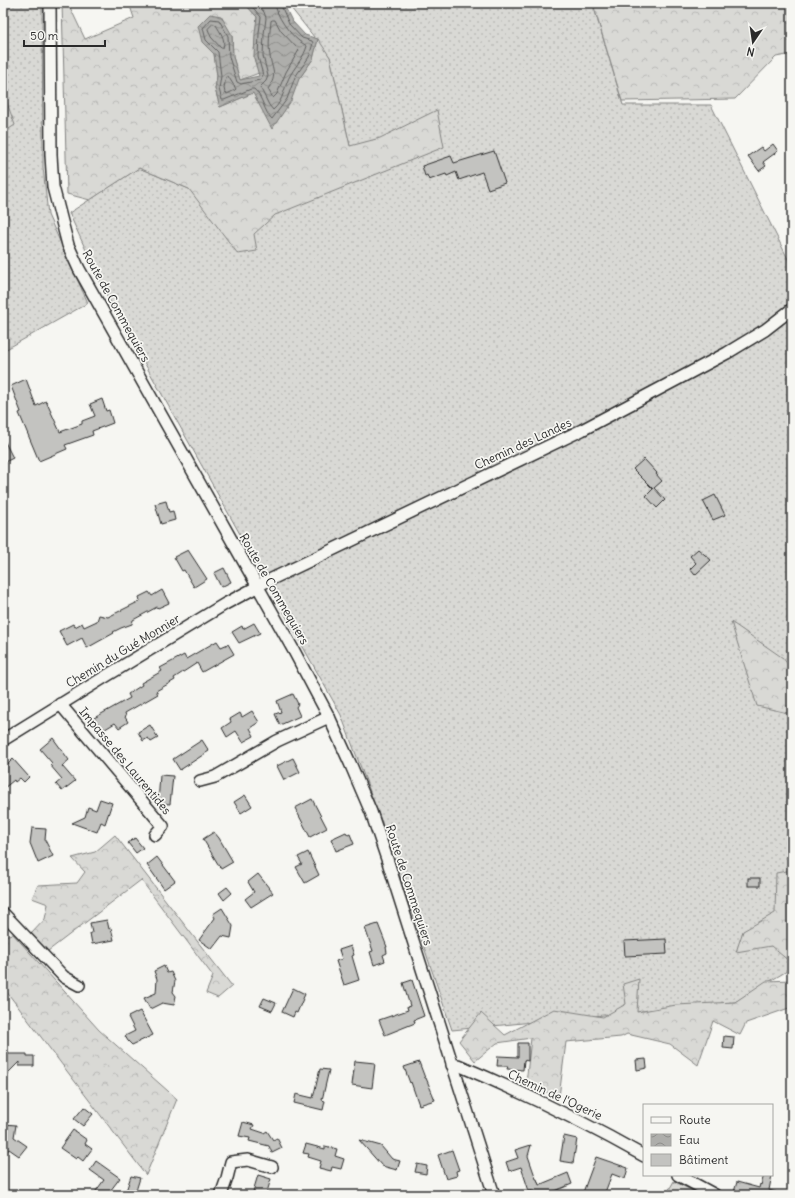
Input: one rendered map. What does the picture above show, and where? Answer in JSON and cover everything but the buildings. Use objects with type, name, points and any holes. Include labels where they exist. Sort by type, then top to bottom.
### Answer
[{"type":"street","name":"Route de Commequiers","points":[[50,3],[51,155],[53,187],[68,245],[79,269],[256,586],[294,651],[329,717],[350,763],[371,812],[494,1195]]},
{"type":"street","name":"Chemin des Landes","points":[[256,586],[589,427],[727,353],[765,330],[792,309]]},
{"type":"street","name":"Chemin du Gué Monnier","points":[[3,740],[225,604],[253,590],[256,586]]},
{"type":"street","name":"Impasse des Laurentides","points":[[60,704],[163,826],[156,835]]},
{"type":"street","points":[[200,781],[215,777],[277,741],[329,717]]},
{"type":"street","points":[[3,913],[64,977],[79,985]]},
{"type":"street","name":"Chemin de l'Ogerie","points":[[452,1065],[458,1065],[521,1092],[600,1130],[643,1155]]},
{"type":"street","points":[[221,1195],[228,1178],[231,1162],[248,1160],[272,1167]]},
{"type":"street","points":[[680,1176],[716,1195]]},
{"type":"green space","points":[[3,3],[42,3],[43,167],[48,215],[88,303],[3,351]]},
{"type":"green space","points":[[62,3],[68,3],[85,39],[134,18],[129,3],[245,3],[257,17],[254,58],[259,73],[240,80],[233,57],[232,35],[202,42],[214,53],[217,76],[215,89],[220,107],[253,93],[299,79],[313,59],[318,39],[330,57],[350,146],[380,138],[437,110],[444,147],[275,215],[254,234],[257,251],[238,254],[189,189],[139,168],[90,200],[67,194]]},
{"type":"green space","points":[[287,3],[625,3],[594,8],[623,105],[711,105],[792,267],[792,968],[735,1002],[452,1030],[382,823],[341,715],[106,294],[69,213],[139,168],[189,189],[350,146],[330,57]]},
{"type":"green space","points":[[625,3],[792,3],[792,54],[776,57],[735,99],[622,101],[594,7]]},
{"type":"green space","points":[[3,92],[15,125],[3,133]]},
{"type":"green space","points":[[731,622],[783,658],[792,670],[792,714],[757,706]]},
{"type":"green space","points":[[115,835],[232,986],[218,998],[206,993],[213,976],[141,880],[48,951],[31,934],[45,919],[48,904],[32,898],[38,885],[77,883],[85,872],[72,858],[95,852]]},
{"type":"green space","points":[[792,870],[792,980],[790,962],[771,946],[736,952],[743,931],[775,913],[776,873]]},
{"type":"green space","points":[[13,934],[99,1030],[177,1099],[146,1175],[3,987],[3,936]]},
{"type":"green space","points":[[639,979],[637,1012],[676,1005],[735,1002],[766,981],[792,980],[792,1007],[746,1023],[740,1035],[713,1021],[698,1065],[670,1044],[627,1034],[621,1037],[566,1042],[559,1097],[526,1084],[531,1038],[497,1043],[475,1061],[459,1041],[481,1013],[505,1035],[554,1009],[603,1017],[626,1004],[623,984]]},
{"type":"green space","points":[[674,1181],[700,1195],[666,1195]]},
{"type":"water","points":[[244,3],[283,3],[292,21],[305,35],[318,39],[313,59],[299,79],[291,101],[272,129],[253,93],[220,107],[215,89],[217,76],[214,54],[202,42],[198,26],[210,14],[221,16],[232,35],[233,57],[240,80],[259,76],[254,58],[257,17]]}]
